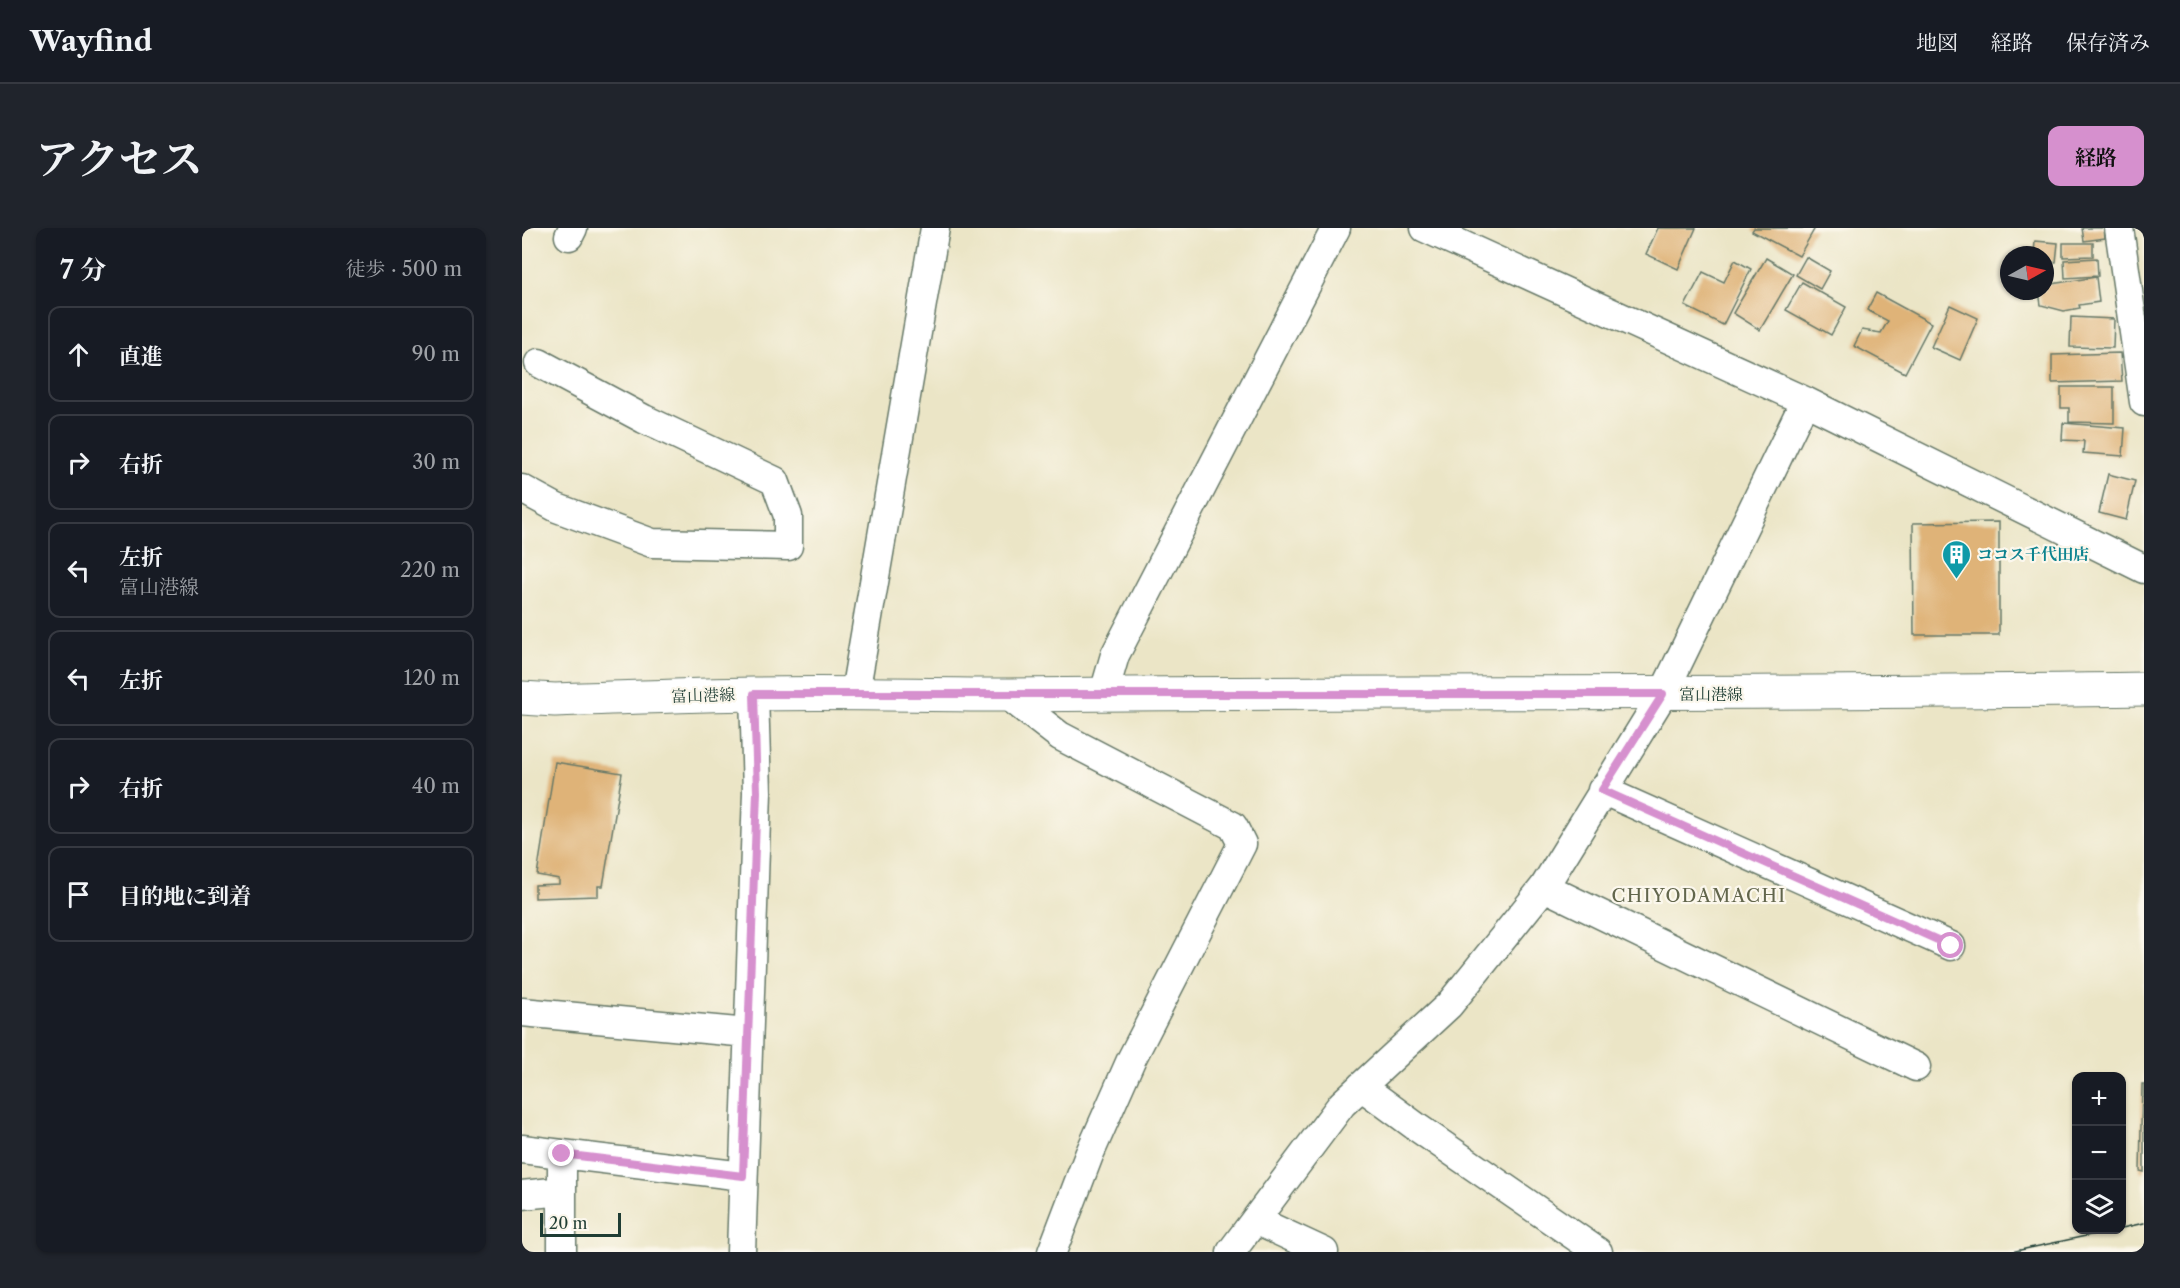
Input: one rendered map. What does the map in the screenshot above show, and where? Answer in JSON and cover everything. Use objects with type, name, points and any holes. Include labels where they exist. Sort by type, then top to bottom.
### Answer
[{"type":"main road","name":"富山港線","points":[[522,698],[555,700],[855,693],[1007,695],[1104,693],[1663,694],[2144,689]]},
{"type":"street","points":[[855,693],[935,228]]},
{"type":"street","points":[[1104,693],[1115,655],[1336,228]]},
{"type":"street","points":[[1425,228],[1805,401],[2144,569]]},
{"type":"street","points":[[2119,228],[2144,402]]},
{"type":"street","points":[[522,489],[557,508],[652,543],[788,546],[788,516],[775,481],[644,419],[538,363]]},
{"type":"street","points":[[1231,1252],[1342,1104],[1449,1005],[1544,887],[1663,694],[1805,401]]},
{"type":"street","points":[[741,1252],[757,792],[754,694]]},
{"type":"street","points":[[1007,695],[1060,736],[1233,826],[1242,844],[1131,1060],[1089,1155],[1052,1252]]},
{"type":"street","points":[[1602,790],[1951,946]]},
{"type":"street","points":[[1544,887],[1916,1067]]},
{"type":"street","points":[[522,1012],[748,1033]]},
{"type":"street","points":[[1361,1086],[1598,1252]]},
{"type":"street","points":[[522,1149],[743,1176]]},
{"type":"street","points":[[562,1154],[562,1252]]},
{"type":"street","points":[[522,1195],[562,1191]]},
{"type":"street","points":[[1255,1220],[1324,1252]]},
{"type":"building","points":[[1658,228],[1696,228],[1678,269],[1646,254]]},
{"type":"building","points":[[1754,228],[1815,228],[1799,256],[1752,231]]},
{"type":"building","points":[[2082,228],[2104,228],[2105,238],[2084,241]]},
{"type":"building","points":[[2035,241],[2058,243],[2056,262],[2054,262],[2054,246],[2035,246]]},
{"type":"building","points":[[2063,243],[2093,243],[2093,256],[2063,257]]},
{"type":"building","points":[[1806,257],[1830,271],[1820,289],[1796,275]]},
{"type":"building","points":[[1766,258],[1793,274],[1760,330],[1733,313]]},
{"type":"building","points":[[2097,258],[2098,276],[2065,278],[2064,260]]},
{"type":"building","points":[[1735,260],[1751,269],[1723,325],[1685,306],[1703,272],[1724,282]]},
{"type":"building","points":[[2096,277],[2099,302],[2079,305],[2080,308],[2064,311],[2041,305],[2040,300],[2054,300],[2054,284]]},
{"type":"building","points":[[1802,282],[1846,307],[1831,335],[1786,310]]},
{"type":"building","points":[[1876,293],[1931,323],[1905,373],[1854,346],[1862,330],[1881,333],[1888,321],[1867,310]]},
{"type":"building","points":[[1950,305],[1978,318],[1960,360],[1931,347]]},
{"type":"building","points":[[2071,317],[2114,319],[2113,348],[2070,347]]},
{"type":"building","points":[[2120,353],[2122,381],[2052,383],[2052,355]]},
{"type":"building","points":[[2061,387],[2114,387],[2114,423],[2069,422],[2069,408],[2061,408]]},
{"type":"building","points":[[2063,423],[2125,428],[2123,456],[2083,453],[2084,441],[2062,440]]},
{"type":"building","points":[[2108,474],[2135,481],[2126,520],[2099,513]]},
{"type":"building","name":"ココス千代田店","points":[[1999,522],[1999,635],[1914,635],[1913,523]]},
{"type":"building","points":[[555,762],[622,773],[603,886],[598,886],[598,896],[535,898],[535,885],[559,884],[559,879],[537,875]]},
{"type":"building","points":[[2142,1084],[2144,1084],[2144,1172],[2140,1171]]},
{"type":"tram line","points":[[2126,1227],[2144,1223]]},
{"type":"tram line","points":[[2011,1252],[2095,1234]]},
{"type":"place","name":"ココス千代田店","points":[[1956,580]]},
{"type":"district","name":"CHIYODAMACHI","points":[[1699,896]]},
{"type":"route","points":[[562,1154],[743,1176],[757,792],[754,694],[1663,694],[1602,790],[1951,946]]}]
